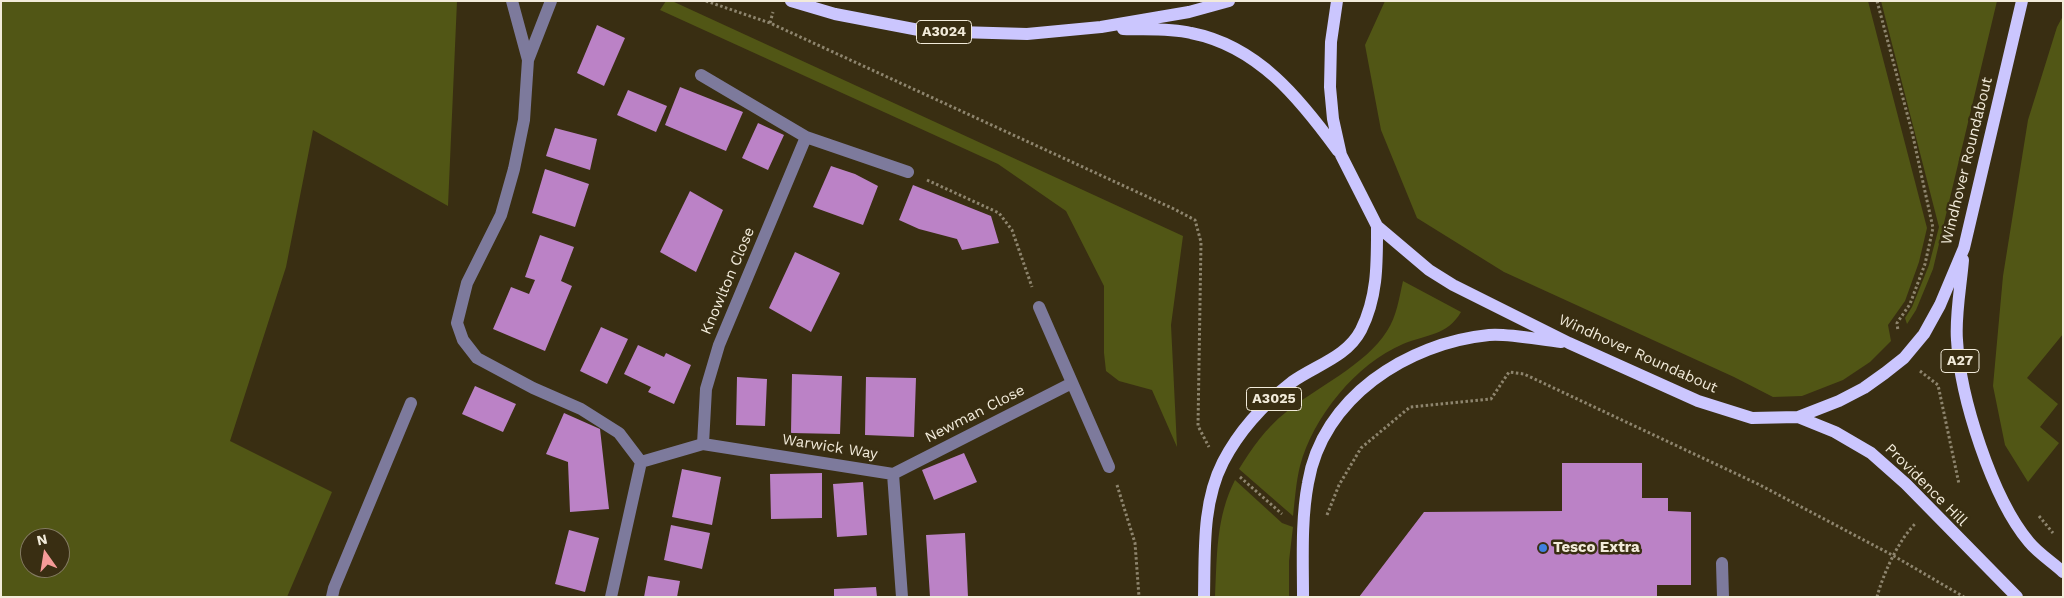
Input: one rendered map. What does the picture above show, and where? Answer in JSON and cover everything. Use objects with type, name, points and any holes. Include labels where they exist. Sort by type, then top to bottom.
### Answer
[{"type":"main road","name":"A3024","points":[[791,1],[835,14],[924,31],[1027,34],[1101,27],[1189,12],[1229,1]]},
{"type":"main road","name":"Windhover Roundabout","points":[[1337,1],[1331,42],[1330,87],[1333,119],[1341,155],[1377,226],[1429,270],[1453,285],[1568,343],[1698,401],[1752,418],[1798,417],[1839,401],[1864,388],[1904,358],[1924,334],[1940,306],[1964,248],[2022,1]]},
{"type":"main road","name":"A3024","points":[[1101,27],[1191,33],[1233,47],[1274,74],[1309,111],[1341,155]]},
{"type":"main road","name":"A3025","points":[[1204,597],[1205,548],[1211,495],[1224,462],[1253,417],[1293,382],[1340,354],[1360,331],[1374,298],[1377,264],[1377,226]]},
{"type":"main road","name":"A27","points":[[1964,248],[1957,339],[1966,398],[1989,470],[2006,508],[2029,542],[2063,572]]},
{"type":"main road","points":[[1303,597],[1304,526],[1308,482],[1319,446],[1342,408],[1367,383],[1402,362],[1438,344],[1490,335],[1568,343]]},
{"type":"main road","name":"Providence Hill","points":[[1798,417],[1835,432],[1871,453],[1906,484],[2017,597]]},
{"type":"street","points":[[512,1],[528,60]]},
{"type":"street","points":[[551,1],[528,60],[524,120],[502,215],[467,282],[457,323],[463,340],[477,358],[533,388],[581,409],[619,433],[641,462],[611,597]]},
{"type":"street","points":[[701,75],[806,137],[908,172]]},
{"type":"street","name":"Knowlton Close","points":[[703,444],[706,390],[718,345],[806,137]]},
{"type":"street","points":[[1039,306],[1112,472]]},
{"type":"street","name":"Newman Close","points":[[893,474],[1072,383]]},
{"type":"street","points":[[332,597],[334,588],[411,403]]},
{"type":"street","name":"Warwick Way","points":[[641,462],[703,444],[893,474],[902,597]]},
{"type":"street","points":[[1722,563],[1723,597]]},
{"type":"path","points":[[706,1],[770,23],[1195,220],[1201,242],[1198,426],[1206,443],[1224,462],[1287,518],[1320,532],[1339,485],[1361,448],[1410,407],[1491,398],[1509,372],[1524,374],[1758,484],[1894,556],[1964,597]]},
{"type":"path","points":[[1877,1],[1912,132],[1933,228],[1925,264],[1910,304],[1897,323],[1899,334]]},
{"type":"path","points":[[908,172],[999,213],[1012,230],[1039,306]]},
{"type":"path","points":[[1917,368],[1938,385],[1959,484]]},
{"type":"path","points":[[1112,472],[1135,543],[1139,597]]},
{"type":"path","points":[[1877,597],[1880,584],[1894,556],[1908,531],[1919,520]]},
{"type":"green space","points":[[1,1],[457,1],[448,206],[313,130],[286,267],[230,441],[332,492],[287,597],[1,597]]},
{"type":"green space","points":[[666,1],[672,1],[1183,236],[1171,325],[1177,447],[1152,390],[1119,381],[1106,371],[1104,353],[1104,286],[1066,211],[998,164],[660,10]]},
{"type":"green space","points":[[1385,1],[1868,1],[1927,228],[1919,262],[1905,301],[1888,325],[1891,341],[1870,362],[1843,380],[1802,396],[1773,397],[1734,377],[1504,272],[1417,218],[1381,130],[1365,45]]},
{"type":"green space","points":[[1881,1],[1997,1],[1933,269],[1916,310],[1907,324],[1905,318],[1912,307],[1929,265],[1939,227]]},
{"type":"green space","points":[[2063,16],[2063,334],[2027,378],[2058,404],[2040,427],[2059,443],[2028,482],[2005,445],[1993,386],[2003,276],[2028,120],[2057,27]]},
{"type":"green space","points":[[1403,281],[1461,312],[1443,330],[1403,344],[1386,353],[1353,378],[1339,394],[1315,429],[1306,448],[1300,466],[1293,516],[1239,469],[1249,453],[1278,419],[1353,365],[1378,343],[1393,319]]},
{"type":"green space","points":[[1235,480],[1282,523],[1293,527],[1289,561],[1289,597],[1215,597],[1217,552],[1221,522],[1224,508]]},
{"type":"building","points":[[597,25],[625,38],[604,86],[577,73]]},
{"type":"building","points":[[680,87],[743,112],[726,151],[665,125]]},
{"type":"building","points":[[628,90],[667,106],[656,132],[617,115]]},
{"type":"building","points":[[758,123],[784,135],[768,170],[742,158]]},
{"type":"building","points":[[555,128],[597,139],[590,170],[546,156]]},
{"type":"building","points":[[831,166],[855,174],[878,186],[863,225],[813,207]]},
{"type":"building","points":[[545,169],[589,184],[575,227],[532,213]]},
{"type":"building","points":[[913,185],[991,216],[999,243],[962,250],[957,239],[919,229],[899,220]]},
{"type":"building","points":[[690,191],[723,210],[696,272],[660,252]]},
{"type":"building","points":[[540,235],[574,247],[561,281],[572,286],[545,351],[493,329],[511,287],[529,294],[535,280],[525,277]]},
{"type":"building","points":[[795,252],[840,273],[811,332],[769,308]]},
{"type":"building","points":[[601,327],[628,339],[607,384],[580,371]]},
{"type":"building","points":[[638,345],[664,357],[666,353],[691,365],[674,404],[648,392],[651,387],[624,374]]},
{"type":"building","points":[[792,374],[842,376],[840,434],[791,433]]},
{"type":"building","points":[[737,377],[767,379],[765,426],[736,425]]},
{"type":"building","points":[[866,377],[916,378],[914,437],[865,435]]},
{"type":"building","points":[[475,386],[516,404],[503,432],[462,414]]},
{"type":"building","points":[[564,413],[600,429],[609,509],[570,512],[568,462],[546,454]]},
{"type":"building","points":[[964,453],[977,482],[934,500],[922,470]]},
{"type":"building","name":"Tesco Extra","points":[[1562,463],[1642,463],[1642,498],[1668,498],[1668,511],[1691,512],[1691,585],[1657,585],[1657,597],[1359,597],[1424,512],[1562,511]]},
{"type":"building","points":[[682,469],[721,477],[712,525],[672,517]]},
{"type":"building","points":[[822,473],[822,518],[771,519],[770,474]]},
{"type":"building","points":[[863,482],[867,535],[837,537],[833,484]]},
{"type":"building","points":[[671,525],[710,533],[702,569],[664,560]]},
{"type":"building","points":[[569,530],[599,538],[585,592],[555,584]]},
{"type":"building","points":[[965,533],[968,597],[930,597],[926,535]]},
{"type":"building","points":[[648,576],[680,581],[677,597],[644,597]]},
{"type":"building","points":[[876,587],[877,597],[834,597],[834,589]]},
{"type":"place","name":"Tesco Extra","points":[[1543,548]]}]
